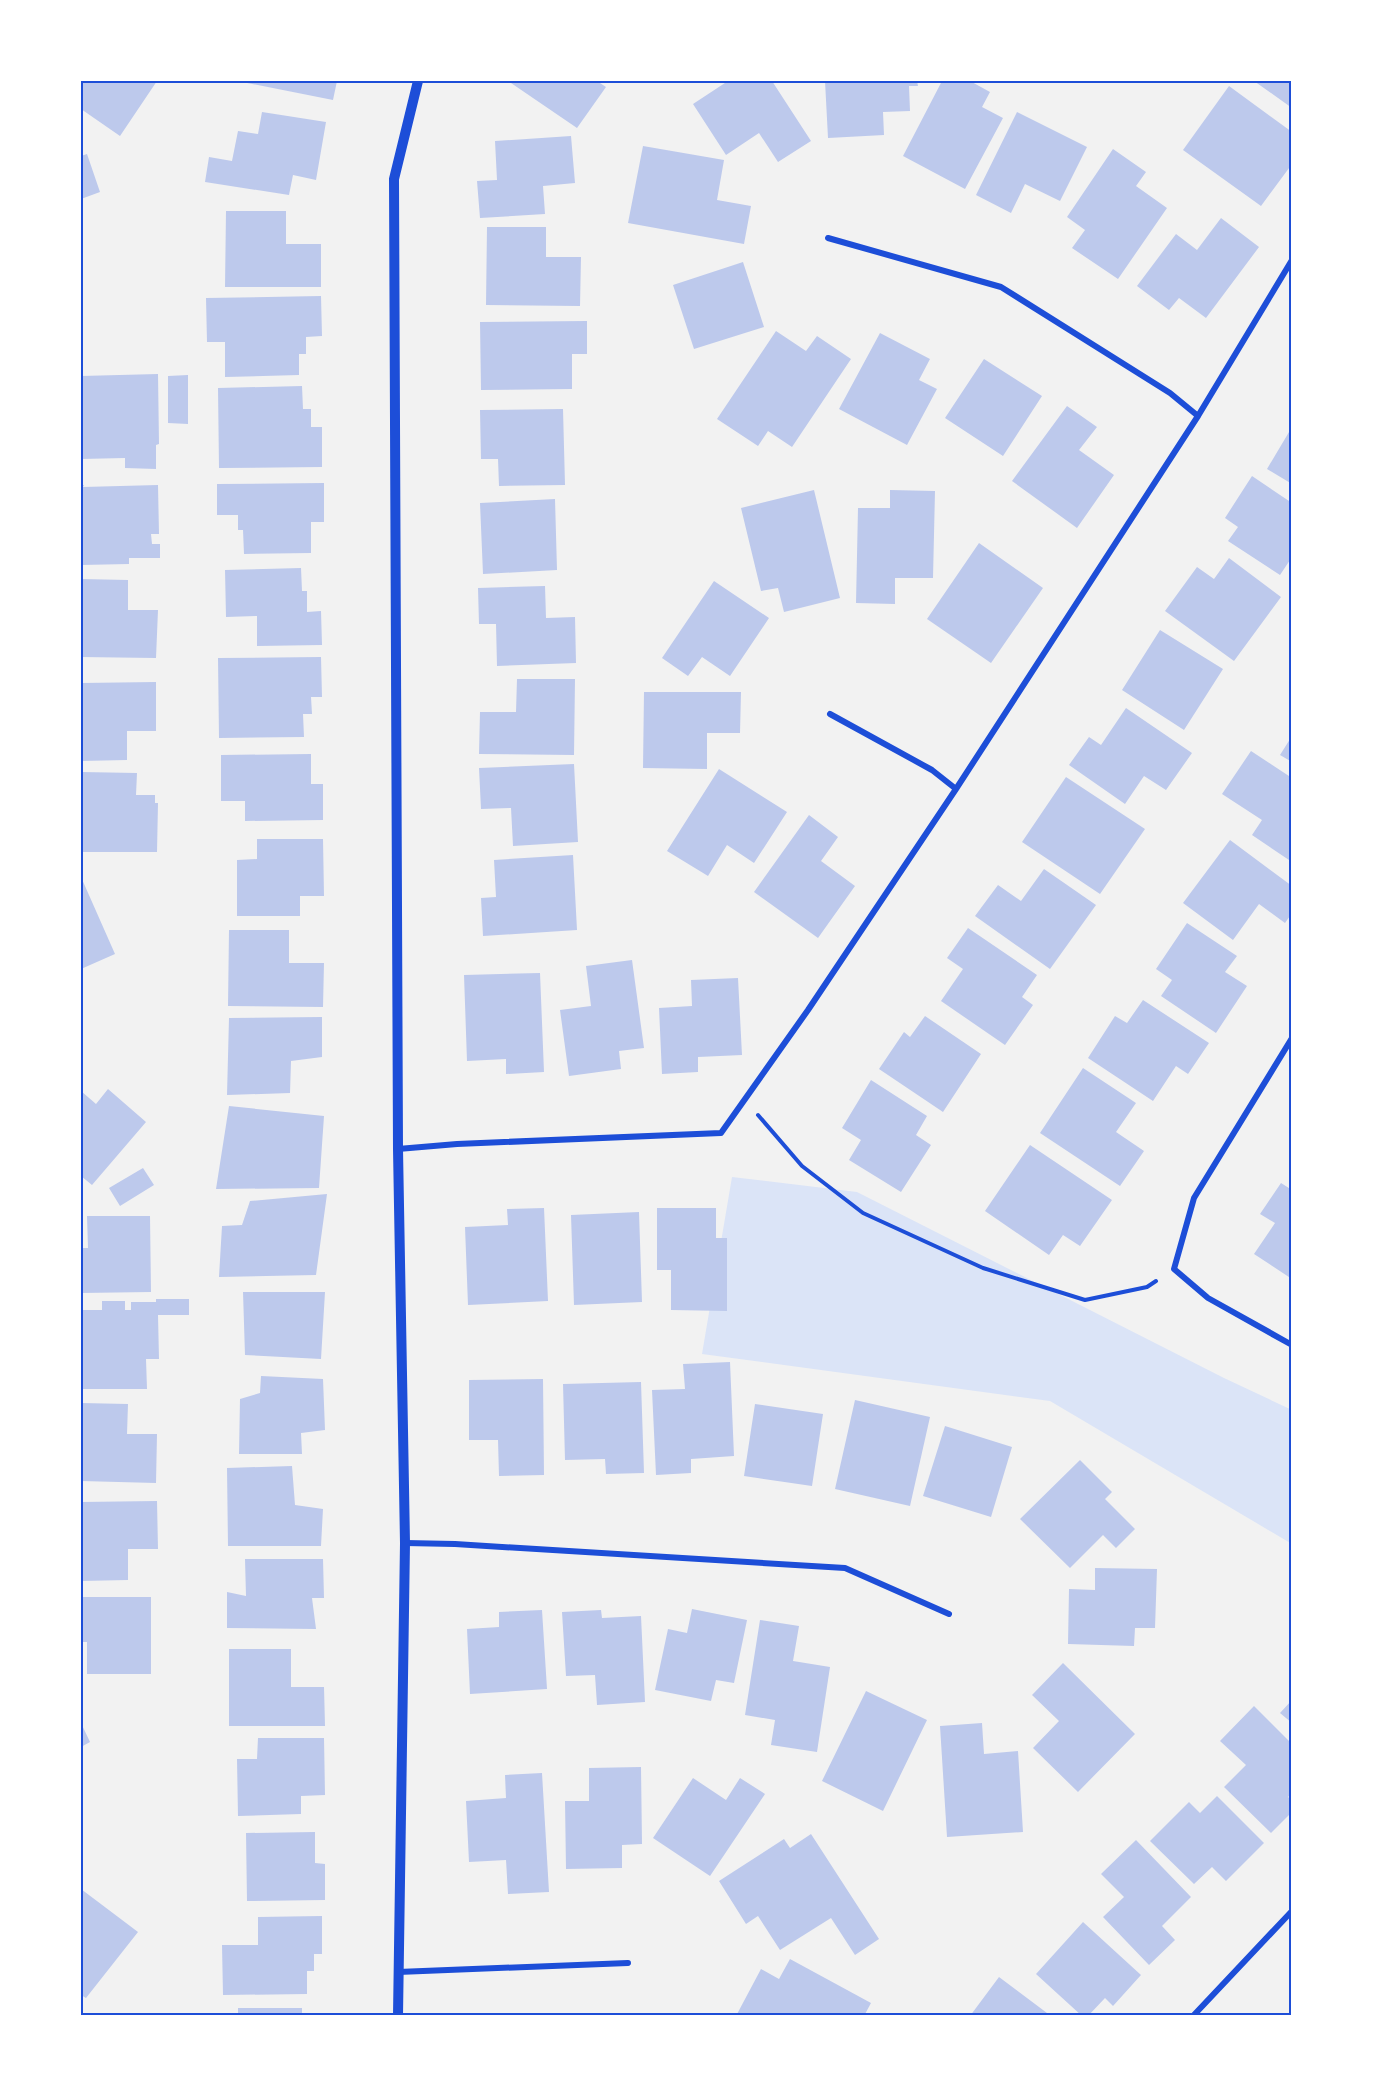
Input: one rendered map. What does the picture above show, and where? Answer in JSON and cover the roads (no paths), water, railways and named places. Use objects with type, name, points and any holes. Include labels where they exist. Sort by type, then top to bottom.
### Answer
[{"type":"street","points":[[398,2016],[405,1543],[398,1149],[394,179],[418,81]]},
{"type":"street","points":[[828,238],[1001,287],[1170,393],[1198,416]]},
{"type":"street","points":[[398,1149],[468,1143],[721,1133],[808,1010],[956,789],[1198,416],[1292,260]]},
{"type":"street","points":[[830,714],[932,770],[956,789]]},
{"type":"street","points":[[1292,1038],[1194,1198],[1174,1269],[1208,1298],[1292,1345]]},
{"type":"street","points":[[405,1543],[455,1544],[845,1568],[949,1614]]},
{"type":"street","points":[[1193,2016],[1292,1911]]},
{"type":"street","points":[[398,1972],[628,1963]]}]
